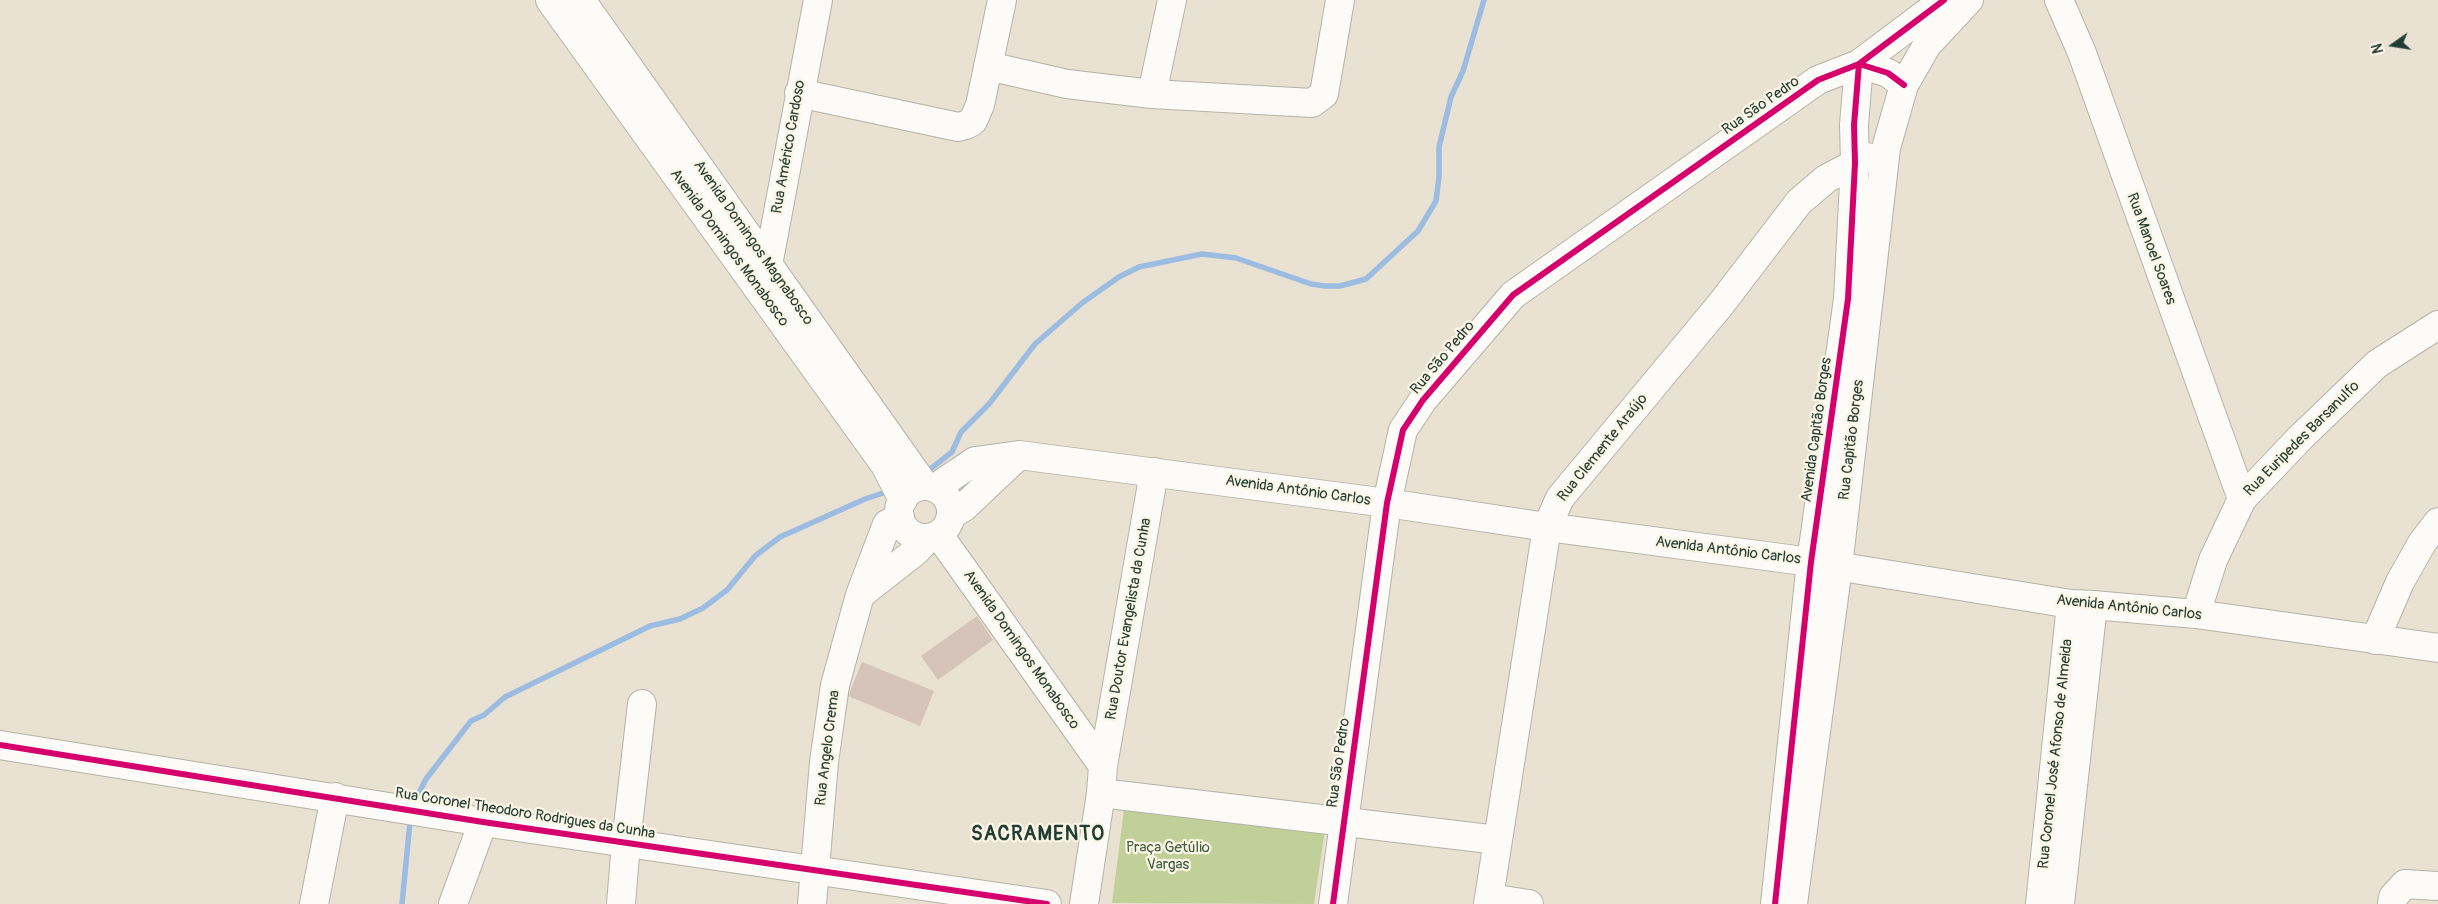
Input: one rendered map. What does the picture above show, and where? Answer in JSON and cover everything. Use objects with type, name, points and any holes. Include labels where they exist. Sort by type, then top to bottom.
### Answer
[{"type":"street","name":"Avenida Domingos Monabosco","points":[[550,0],[885,465],[915,498],[947,499],[939,529],[1103,766]]},
{"type":"street","name":"Avenida Domingos Magnabosco","points":[[581,0],[768,264],[915,498]]},
{"type":"street","name":"Rua Américo Cardoso","points":[[763,294],[799,93],[818,0]]},
{"type":"street","points":[[799,93],[958,127],[973,121],[977,114],[1002,0]]},
{"type":"street","points":[[1152,94],[1172,0]]},
{"type":"street","points":[[988,66],[1068,84],[1152,94],[1306,104],[1316,102],[1324,94],[1340,0]]},
{"type":"street","points":[[1859,64],[1944,0]]},
{"type":"street","name":"Rua Capitão Borges","points":[[1793,904],[1838,566],[1886,148],[1904,85],[1927,46],[1969,0]]},
{"type":"street","name":"Rua Manoel Soares","points":[[2059,0],[2082,53],[2242,499]]},
{"type":"street","points":[[1859,64],[1888,73],[1904,85]]},
{"type":"street","name":"Avenida Capitão Borges","points":[[1775,904],[1811,562],[1848,300],[1855,164],[1854,125],[1859,64]]},
{"type":"street","name":"Rua São Pedro","points":[[1333,904],[1387,503],[1403,430],[1423,400],[1513,295],[1818,80],[1859,64]]},
{"type":"street","name":"Rua Clemente Araújo","points":[[1488,901],[1547,527],[1560,498],[1721,304],[1799,202],[1826,179],[1886,148]]},
{"type":"street","name":"Rua Euripedes Barsanulfo","points":[[2196,614],[2213,560],[2242,499],[2300,438],[2377,364],[2438,325]]},
{"type":"street","points":[[860,595],[916,551],[1019,455]]},
{"type":"street","name":"Avenida Antônio Carlos","points":[[915,498],[975,462],[1019,455],[1387,503],[1547,527],[1811,562],[2082,604],[2196,614],[2438,648]]},
{"type":"street","name":"Rua Doutor Evangelista da Cunha","points":[[1084,904],[1101,793],[1103,766],[1154,472]]},
{"type":"street","points":[[915,498],[907,531],[913,535],[939,529]]},
{"type":"street","name":"Rua Angelo Crema","points":[[812,904],[824,762],[835,684],[860,595],[886,524],[915,498]]},
{"type":"street","points":[[2375,640],[2400,582],[2422,543],[2438,522]]},
{"type":"street","name":"Rua Coronel José Afonso de Almeida","points":[[2040,904],[2065,762],[2082,604]]},
{"type":"street","points":[[621,904],[642,704]]},
{"type":"street","name":"Rua Coronel Theodoro Rodrigues da Cunha","points":[[0,745],[483,822],[1047,904]]},
{"type":"street","name":"Rua Coronel José Afonso de Almeida","points":[[2060,904],[2065,762]]},
{"type":"street","points":[[1101,793],[1498,840]]},
{"type":"street","points":[[314,904],[335,797]]},
{"type":"street","points":[[453,904],[483,822]]},
{"type":"street","points":[[2392,904],[2393,897],[2405,884],[2438,886]]},
{"type":"street","points":[[1488,901],[1529,904]]},
{"type":"green space","name":"Praça Getúlio Vargas","points":[[1125,802],[1325,830],[1314,904],[1112,903]]},
{"type":"building","points":[[977,616],[993,640],[938,680],[921,656]]},
{"type":"building","points":[[862,662],[934,691],[920,726],[848,696]]},
{"type":"waterway","points":[[929,470],[952,452],[961,432],[989,404],[1035,344],[1082,303],[1119,277],[1139,267],[1202,254],[1236,258],[1311,284],[1340,286],[1366,279],[1418,231],[1436,201],[1439,177],[1439,147],[1451,97],[1463,71],[1484,0]]},
{"type":"waterway","points":[[414,803],[426,779],[471,721],[484,715],[505,697],[650,626],[680,619],[703,608],[727,590],[755,556],[780,537],[865,499],[889,491]]},
{"type":"waterway","points":[[402,904],[410,822]]},
{"type":"cycle path","points":[[1775,904],[1811,562],[1848,299],[1855,163],[1854,125],[1859,64],[1944,0]]},
{"type":"cycle path","points":[[1333,904],[1387,503],[1403,430],[1423,400],[1513,295],[1818,80],[1859,64],[1888,73],[1904,85]]},
{"type":"cycle path","points":[[0,745],[483,822],[1047,904]]},
{"type":"district","name":"SACRAMENTO","points":[[1038,835]]}]
